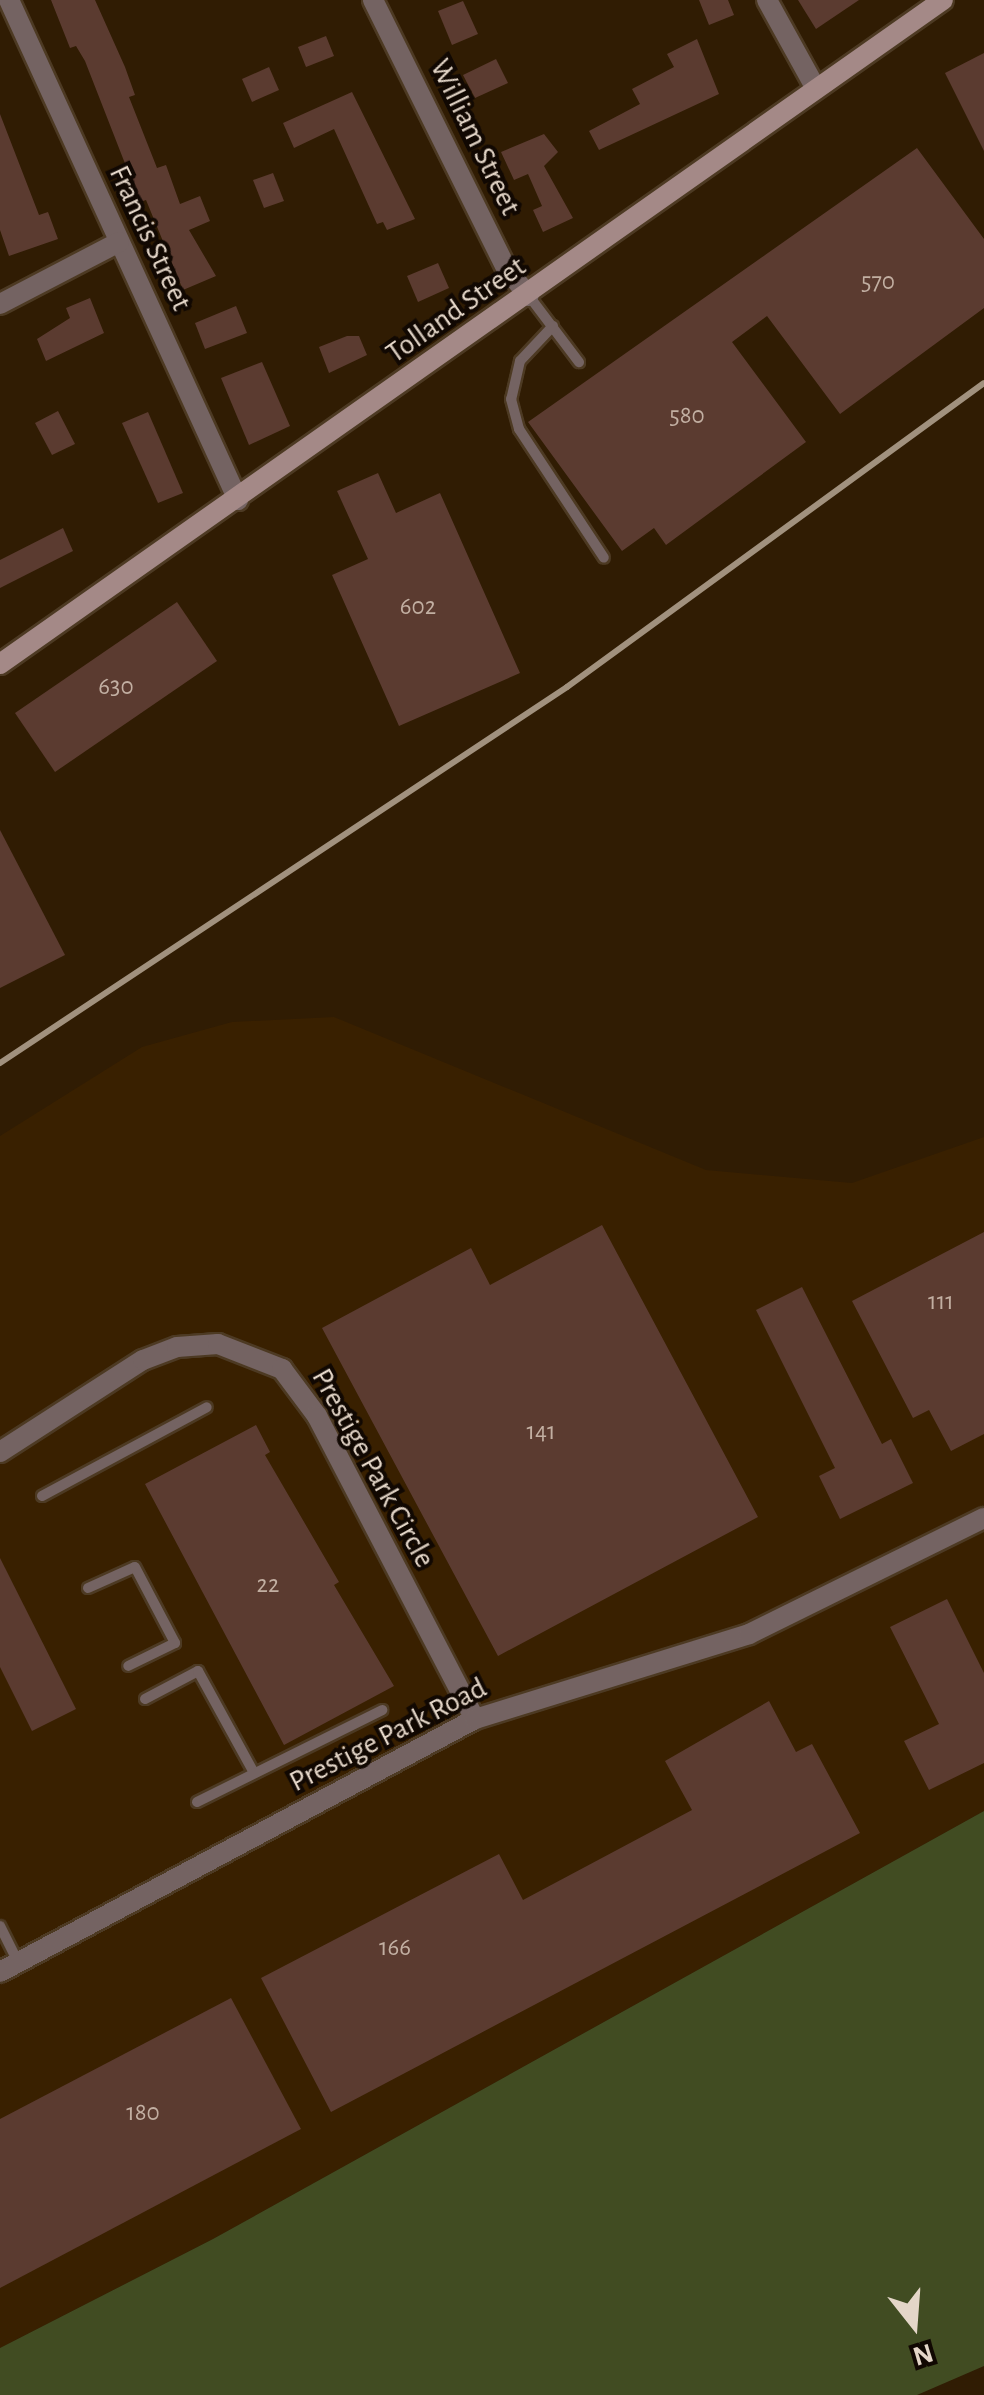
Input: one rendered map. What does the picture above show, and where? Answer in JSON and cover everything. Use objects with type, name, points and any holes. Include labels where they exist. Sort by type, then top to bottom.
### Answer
[{"type":"main road","name":"Tolland Street","points":[[0,664],[529,296],[814,85],[943,0]]},
{"type":"street","name":"Francis Street","points":[[9,0],[238,500]]},
{"type":"street","name":"William Street","points":[[373,0],[506,268],[529,296]]},
{"type":"street","points":[[767,0],[814,85]]},
{"type":"street","points":[[0,304],[120,242]]},
{"type":"street","name":"Prestige Park Circle","points":[[0,1452],[142,1360],[177,1346],[218,1344],[282,1370],[317,1416],[475,1718]]},
{"type":"street","name":"Prestige Park Road","points":[[9,1968],[475,1718],[750,1634],[984,1518]]},
{"type":"lane","points":[[529,296],[579,362]]},
{"type":"lane","points":[[553,326],[520,361],[510,399],[520,429],[604,558]]},
{"type":"lane","points":[[42,1496],[207,1407]]},
{"type":"lane","points":[[88,1588],[135,1567],[151,1597],[175,1644],[128,1666]]},
{"type":"lane","points":[[145,1698],[198,1671],[254,1773]]},
{"type":"lane","points":[[197,1802],[382,1710]]},
{"type":"lane","points":[[0,1926],[9,1968]]},
{"type":"shaded area","points":[[334,1017],[706,1170],[852,1183],[984,1137],[984,1811],[213,2239],[0,2348],[0,1136],[142,1047],[232,1022]]},
{"type":"green space","points":[[984,1811],[984,2366],[917,2395],[0,2395],[0,2348],[213,2239]]},
{"type":"building","points":[[51,0],[95,0],[125,67],[135,95],[129,97],[157,168],[166,165],[180,204],[200,196],[210,221],[189,230],[216,276],[183,290],[146,200],[140,202],[85,61],[76,46],[70,48]]},
{"type":"building","points":[[699,0],[728,0],[734,15],[709,25]]},
{"type":"building","points":[[798,0],[859,0],[816,29]]},
{"type":"building","points":[[463,1],[478,34],[452,45],[438,11]]},
{"type":"building","points":[[326,36],[334,56],[306,67],[298,47]]},
{"type":"building","points":[[697,39],[719,94],[599,150],[589,131],[640,104],[632,89],[674,67],[667,54]]},
{"type":"building","points":[[984,53],[984,151],[945,73]]},
{"type":"building","points":[[496,59],[508,83],[475,98],[463,75]]},
{"type":"building","points":[[269,67],[279,90],[252,102],[242,79]]},
{"type":"building","points":[[352,92],[415,219],[387,230],[383,222],[377,224],[334,129],[294,148],[283,123]]},
{"type":"building","points":[[0,114],[39,215],[48,212],[58,239],[9,256],[0,230]]},
{"type":"building","points":[[544,134],[558,152],[544,166],[573,218],[543,232],[533,210],[542,206],[528,174],[514,180],[501,152]]},
{"type":"building","points":[[917,148],[984,239],[984,308],[840,414],[767,316],[732,342],[806,442],[666,545],[654,528],[622,551],[528,422]]},
{"type":"building","points":[[273,173],[284,201],[264,208],[253,180]]},
{"type":"building","points":[[438,263],[449,288],[418,302],[407,276]]},
{"type":"building","points":[[90,298],[104,333],[46,361],[37,339],[70,318],[66,308]]},
{"type":"building","points":[[236,306],[247,333],[205,349],[195,323]]},
{"type":"building","points":[[347,336],[359,336],[367,355],[329,373],[319,347]]},
{"type":"building","points":[[262,362],[290,426],[249,445],[221,378]]},
{"type":"building","points":[[58,411],[75,444],[52,455],[35,423]]},
{"type":"building","points":[[148,412],[183,493],[158,503],[122,423]]},
{"type":"building","points":[[378,473],[396,513],[440,493],[520,673],[399,726],[332,575],[368,559],[337,491]]},
{"type":"building","points":[[63,528],[73,551],[0,588],[0,560]]},
{"type":"building","points":[[177,602],[217,661],[55,772],[15,713]]},
{"type":"building","points":[[0,830],[65,955],[0,988]]},
{"type":"building","points":[[602,1225],[758,1517],[498,1656],[322,1328],[471,1248],[490,1285]]},
{"type":"building","points":[[984,1232],[984,1434],[951,1451],[929,1410],[913,1418],[852,1301]]},
{"type":"building","points":[[802,1287],[882,1444],[891,1439],[913,1483],[840,1519],[819,1476],[835,1468],[756,1310]]},
{"type":"building","points":[[256,1425],[270,1452],[265,1455],[339,1582],[334,1585],[394,1686],[284,1745],[145,1484]]},
{"type":"building","points":[[0,1558],[76,1709],[32,1731],[0,1667]]},
{"type":"building","points":[[947,1599],[984,1673],[984,1763],[929,1790],[904,1741],[939,1724],[890,1627]]},
{"type":"building","points":[[769,1701],[796,1752],[812,1744],[860,1833],[331,2112],[261,1978],[499,1854],[523,1900],[692,1810],[665,1761]]},
{"type":"building","points":[[231,1998],[301,2129],[0,2288],[0,2119]]},
{"type":"railway","points":[[0,1063],[567,687],[984,383]]}]
